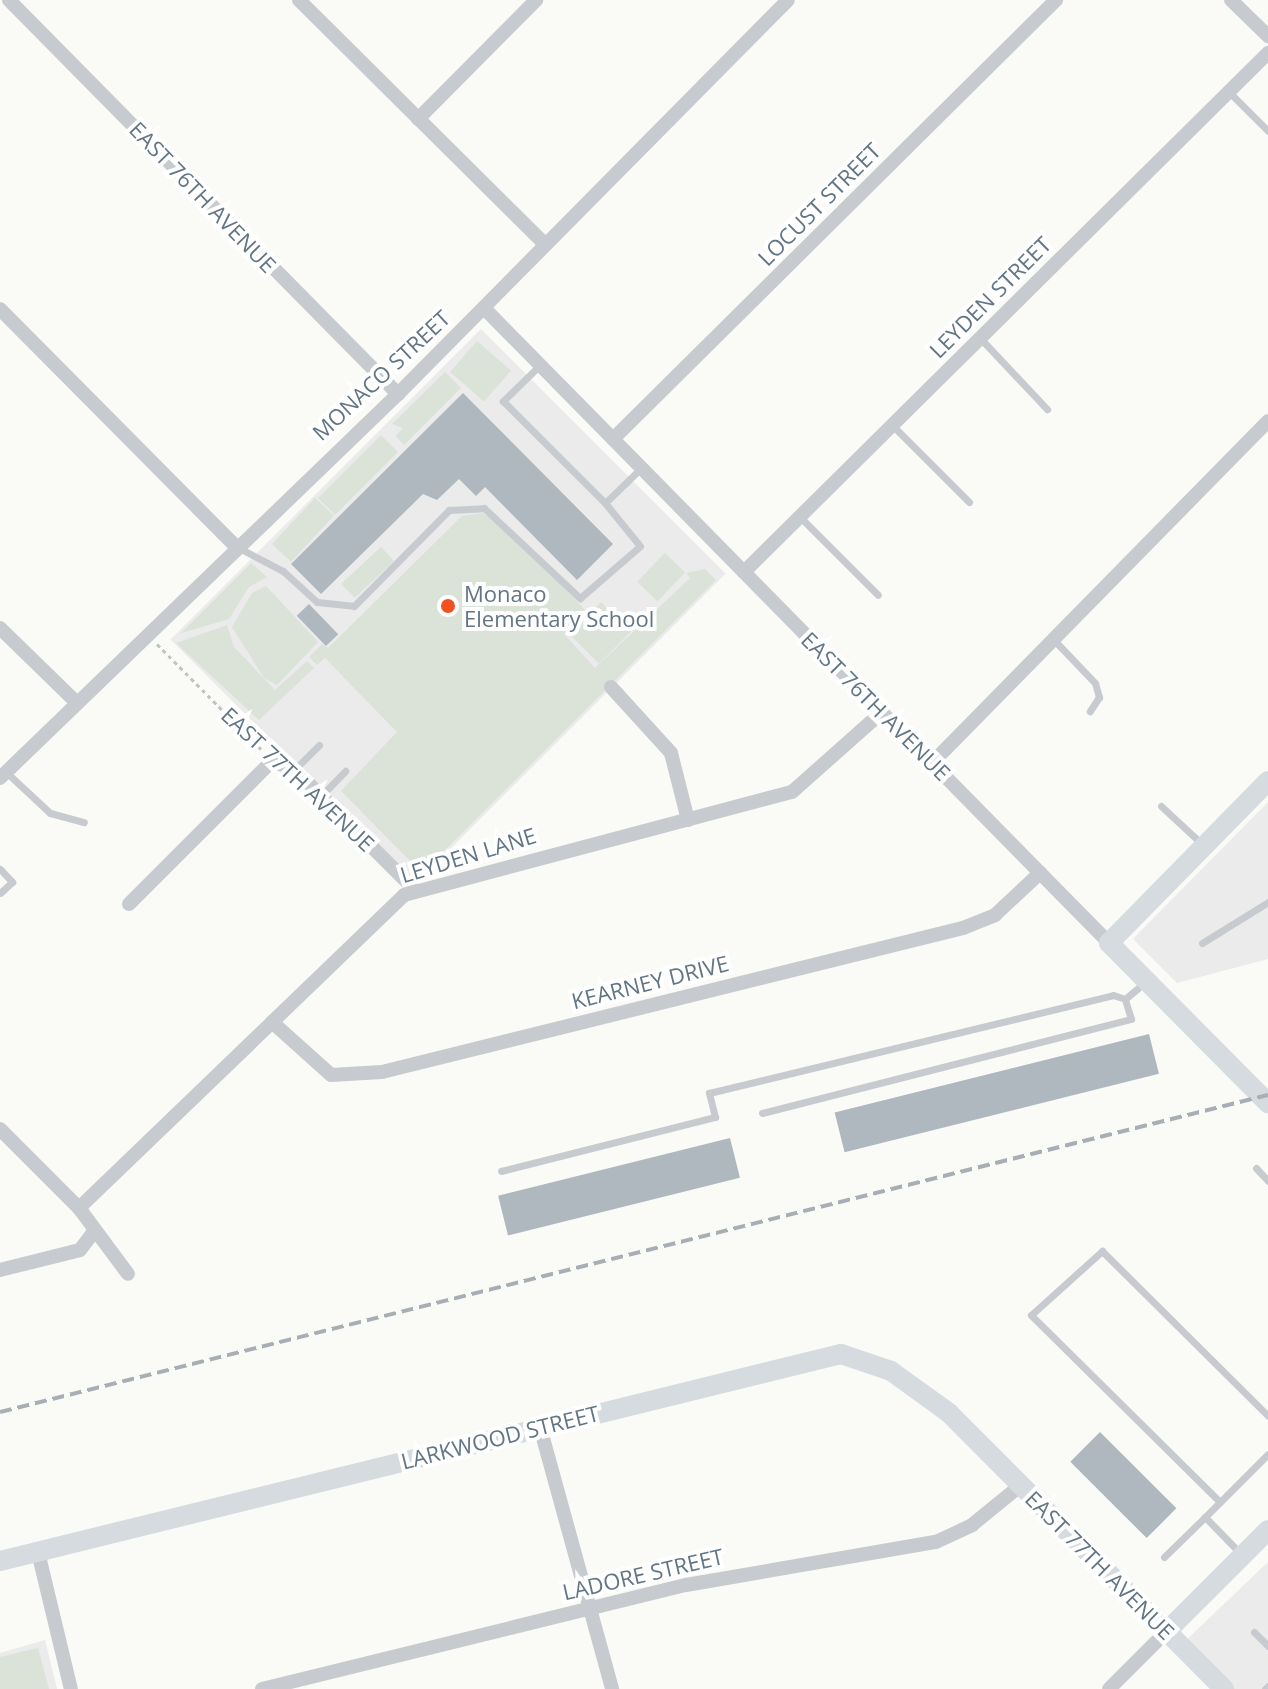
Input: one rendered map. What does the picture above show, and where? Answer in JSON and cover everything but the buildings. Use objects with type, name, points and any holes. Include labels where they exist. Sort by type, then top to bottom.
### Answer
[{"type":"street","name":"EAST 76TH AVENUE","points":[[9,0],[398,394]]},
{"type":"street","points":[[299,0],[545,244]]},
{"type":"street","points":[[418,119],[536,0]]},
{"type":"street","name":"MONACO STREET","points":[[3,775],[235,546],[398,394],[788,0]]},
{"type":"street","name":"LOCUST STREET","points":[[613,439],[1056,0]]},
{"type":"street","points":[[1231,0],[1268,36]]},
{"type":"street","name":"LEYDEN STREET","points":[[744,572],[1268,53]]},
{"type":"street","name":"EAST 76TH AVENUE","points":[[484,308],[1268,1103]]},
{"type":"street","points":[[0,309],[235,546]]},
{"type":"street","points":[[932,763],[1268,421]]},
{"type":"street","points":[[0,628],[76,702]]},
{"type":"street","points":[[611,687],[664,740],[688,820]]},
{"type":"street","name":"LEYDEN LANE","points":[[79,1208],[272,1022],[415,890],[792,792],[882,712]]},
{"type":"street","points":[[129,904],[272,761]]},
{"type":"street","name":"EAST 77TH AVENUE","points":[[272,761],[295,770],[415,890]]},
{"type":"street","points":[[1109,943],[1268,781]]},
{"type":"street","name":"KEARNEY DRIVE","points":[[272,1022],[325,1072],[360,1076],[963,928],[995,915],[1040,873]]},
{"type":"street","points":[[0,1129],[79,1208],[92,1234],[128,1274]]},
{"type":"street","points":[[0,1270],[80,1250],[92,1234]]},
{"type":"street","name":"LARKWOOD STREET","points":[[0,1561],[841,1354],[891,1371],[976,1440]]},
{"type":"street","points":[[540,1427],[612,1689]]},
{"type":"street","name":"EAST 77TH AVENUE","points":[[976,1440],[1224,1689]]},
{"type":"street","name":"LADORE STREET","points":[[262,1689],[590,1608],[936,1542],[972,1525],[1021,1485]]},
{"type":"street","points":[[1109,1689],[1268,1530]]},
{"type":"street","points":[[38,1552],[71,1689]]},
{"type":"lane","points":[[1229,92],[1268,131]]},
{"type":"lane","points":[[980,338],[1047,409]]},
{"type":"lane","points":[[235,546],[283,571],[317,602],[354,606],[449,510],[484,508],[580,598],[640,546],[605,503],[503,401],[540,365]]},
{"type":"lane","points":[[892,425],[969,502]]},
{"type":"lane","points":[[605,503],[641,468]]},
{"type":"lane","points":[[800,517],[878,595]]},
{"type":"lane","points":[[1053,639],[1095,683],[1099,697],[1090,711]]},
{"type":"lane","points":[[295,770],[319,745]]},
{"type":"lane","points":[[321,796],[345,771]]},
{"type":"lane","points":[[3,775],[50,813],[84,822]]},
{"type":"lane","points":[[1161,806],[1204,846]]},
{"type":"lane","points":[[0,869],[12,882],[0,893]]},
{"type":"lane","points":[[1202,943],[1268,902]]},
{"type":"lane","points":[[1125,999],[1146,980]]},
{"type":"lane","points":[[501,1171],[715,1117],[709,1093],[1113,995],[1125,999]]},
{"type":"lane","points":[[762,1113],[1131,1019],[1125,999]]},
{"type":"lane","points":[[1256,1168],[1268,1181]]},
{"type":"lane","points":[[1220,1502],[1031,1315],[1102,1251],[1268,1416]]},
{"type":"lane","points":[[1164,1557],[1268,1454]]},
{"type":"lane","points":[[1205,1517],[1243,1556]]},
{"type":"lane","points":[[1254,1632],[1268,1646]]},
{"type":"path","name":"EAST 77TH AVENUE","points":[[147,633],[272,761]]},
{"type":"shaded area","name":"Monaco Elementary School","points":[[481,329],[726,574],[415,884],[171,639]]},
{"type":"shaded area","points":[[477,341],[511,371],[484,401],[450,372]]},
{"type":"shaded area","points":[[445,372],[461,388],[404,445],[396,436],[403,428],[392,424]]},
{"type":"shaded area","points":[[381,435],[398,452],[335,515],[318,498]]},
{"type":"shaded area","points":[[315,498],[334,516],[291,562],[272,544]]},
{"type":"shaded area","points":[[482,513],[508,527],[586,611],[564,634],[595,668],[690,578],[686,573],[705,569],[716,580],[422,873],[341,791],[397,732],[325,658],[317,665],[309,657],[322,644],[328,648],[462,516]]},
{"type":"shaded area","points":[[381,547],[394,561],[354,598],[342,584]]},
{"type":"shaded area","points":[[665,553],[685,572],[657,601],[637,582]]},
{"type":"shaded area","points":[[251,563],[267,577],[249,587],[229,619],[181,633]]},
{"type":"shaded area","points":[[266,586],[318,642],[277,685],[264,678],[232,627],[252,593]]},
{"type":"shaded area","points":[[601,602],[631,632],[599,664],[569,634]]},
{"type":"shaded area","points":[[227,625],[234,647],[275,690],[307,661],[314,668],[259,720],[176,643]]},
{"type":"shaded area","points":[[1268,802],[1268,959],[1177,983],[1133,939]]},
{"type":"shaded area","points":[[1268,1562],[1268,1689],[1223,1689],[1180,1646]]},
{"type":"shaded area","points":[[45,1640],[57,1689],[0,1689],[0,1653]]},
{"type":"shaded area","points":[[38,1648],[49,1689],[0,1689],[0,1657]]},
{"type":"railway","points":[[0,1412],[1268,1095]]},
{"type":"place","name":"Monaco Elementary School","points":[[448,606]]}]
